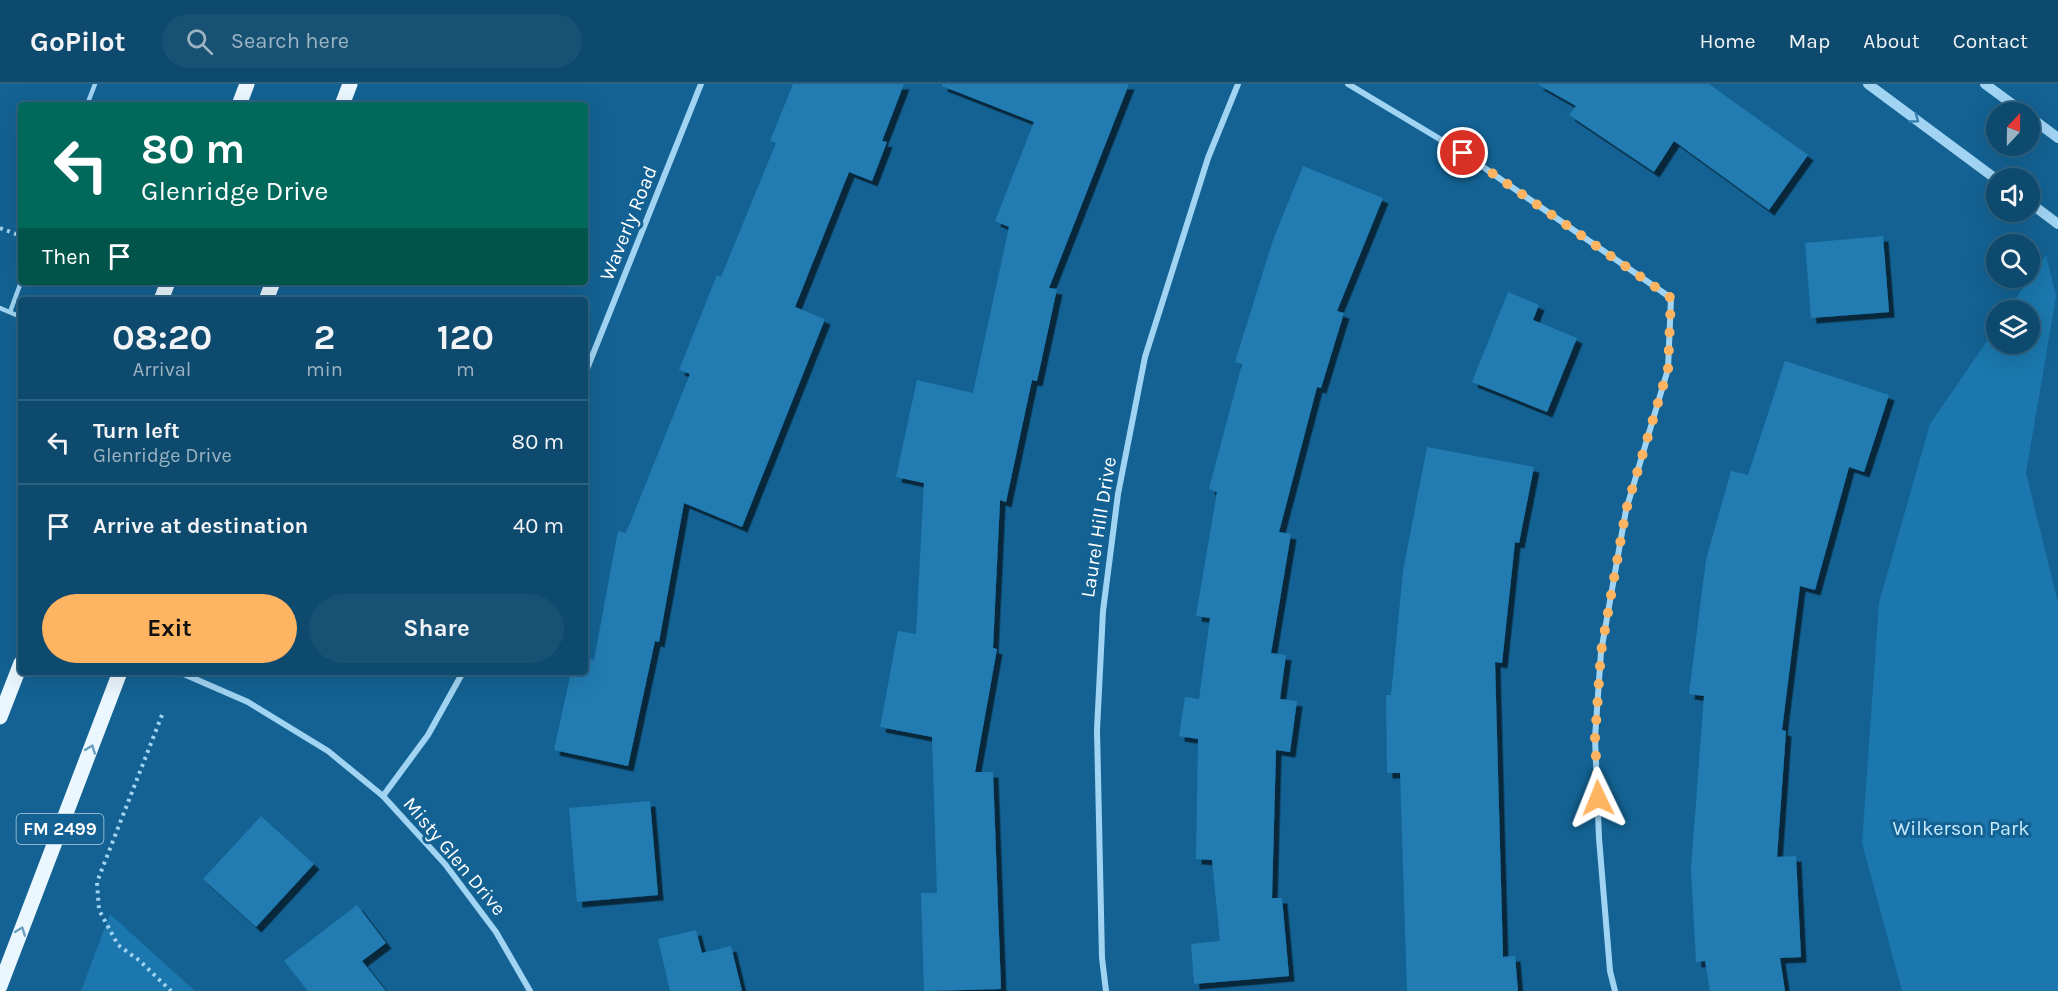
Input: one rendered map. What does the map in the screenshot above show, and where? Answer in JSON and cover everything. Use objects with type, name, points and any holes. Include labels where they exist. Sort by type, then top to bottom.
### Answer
[{"type":"main road","points":[[240,102],[247,84]]},
{"type":"main road","points":[[343,102],[350,84]]},
{"type":"main road","points":[[0,717],[18,671]]},
{"type":"main road","name":"FM 2499","points":[[0,986],[119,675]]},
{"type":"street","name":"Waverly Road","points":[[588,366],[701,84]]},
{"type":"street","name":"Laurel Hill Drive","points":[[1106,991],[1102,958],[1097,730],[1102,611],[1118,494],[1145,357],[1208,158],[1238,84]]},
{"type":"street","points":[[1348,84],[1463,153],[1671,298],[1668,369],[1626,510],[1601,652],[1595,738],[1598,816],[1610,971],[1615,991]]},
{"type":"street","points":[[1868,84],[1986,172]]},
{"type":"street","points":[[1985,84],[2009,102]]},
{"type":"street","points":[[2040,124],[2058,138]]},
{"type":"street","points":[[2040,210],[2058,224]]},
{"type":"street","name":"Misty Glen Drive","points":[[186,675],[248,702],[328,751],[383,796],[445,864],[496,932],[530,991]]},
{"type":"street","points":[[383,796],[428,735],[460,675]]},
{"type":"lane","points":[[88,102],[95,84]]},
{"type":"lane","points":[[10,312],[20,285]]},
{"type":"lane","points":[[0,308],[18,315]]},
{"type":"path","points":[[0,228],[18,235]]},
{"type":"path","points":[[162,715],[97,882],[99,910],[118,945],[140,961],[171,991]]},
{"type":"green space","name":"Wilkerson Park","points":[[2046,255],[2056,296],[2026,473],[2058,602],[2058,991],[1902,991],[1862,843],[1879,603],[1930,424],[1986,343],[1986,354],[2040,354],[2040,300],[2015,300],[2023,288],[2040,288],[2040,264]]},
{"type":"green space","points":[[110,914],[195,991],[81,991]]},
{"type":"building","points":[[793,84],[904,84],[882,141],[887,142],[872,181],[849,172],[795,307],[825,319],[742,527],[684,503],[659,642],[655,641],[628,766],[554,750],[570,675],[588,675],[588,659],[594,660],[618,531],[626,533],[690,374],[679,370],[717,275],[721,277],[776,143],[770,141]]},
{"type":"building","points":[[942,84],[1129,84],[1049,288],[1057,289],[1037,381],[1032,380],[1006,502],[1000,500],[993,648],[997,649],[975,772],[993,772],[1001,989],[924,991],[921,893],[937,893],[932,737],[880,727],[898,631],[916,634],[924,483],[896,477],[917,380],[973,393],[1009,227],[995,221],[1034,122],[942,86]]},
{"type":"building","points":[[1537,84],[1709,84],[1808,155],[1769,210],[1674,141],[1654,172],[1569,115],[1576,106]]},
{"type":"building","points":[[1303,166],[1383,198],[1337,311],[1344,313],[1321,388],[1317,387],[1279,532],[1291,534],[1271,653],[1286,655],[1280,699],[1297,701],[1290,752],[1276,750],[1272,898],[1282,898],[1289,976],[1194,984],[1191,944],[1220,941],[1212,860],[1196,859],[1198,739],[1179,736],[1185,697],[1199,699],[1210,618],[1196,616],[1217,492],[1209,489],[1242,364],[1235,362],[1273,240]]},
{"type":"building","points":[[1883,236],[1889,312],[1811,318],[1805,243]]},
{"type":"building","points":[[1508,292],[1539,305],[1533,320],[1577,338],[1547,412],[1472,382]]},
{"type":"building","points":[[1785,361],[1889,395],[1864,472],[1849,467],[1815,590],[1800,586],[1782,730],[1786,731],[1777,857],[1796,856],[1801,957],[1780,958],[1785,991],[1710,991],[1705,961],[1696,962],[1691,869],[1704,696],[1689,694],[1706,560],[1731,471],[1748,475]]},
{"type":"building","points":[[1427,447],[1534,467],[1519,543],[1515,542],[1502,663],[1495,662],[1503,957],[1515,956],[1518,991],[1407,991],[1400,773],[1387,773],[1386,695],[1391,695],[1403,571]]},
{"type":"building","points":[[650,801],[658,895],[577,902],[569,808]]},
{"type":"building","points":[[261,816],[314,864],[256,927],[203,879]]},
{"type":"building","points":[[357,905],[386,943],[362,961],[386,991],[308,991],[284,961]]},
{"type":"building","points":[[696,930],[702,953],[731,946],[742,991],[670,991],[658,939]]},
{"type":"route","points":[[1463,153],[1671,298],[1668,369],[1626,510],[1601,652],[1595,738],[1598,798]]}]
